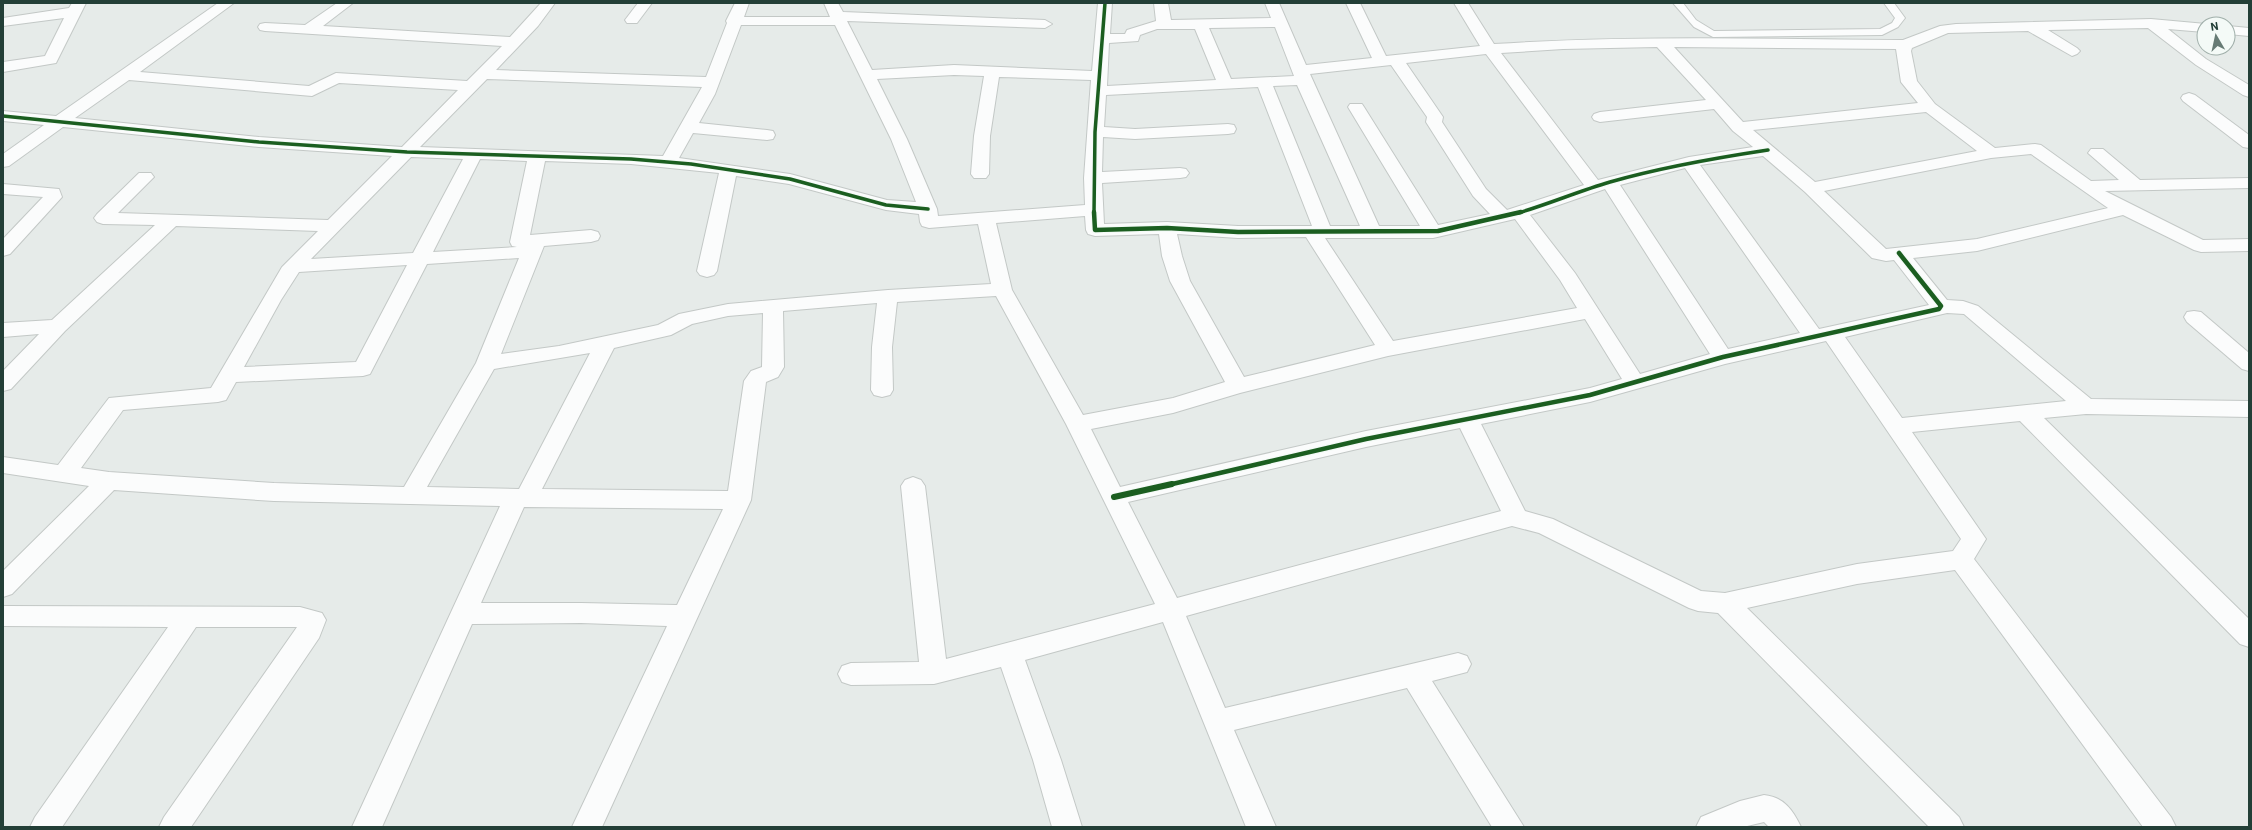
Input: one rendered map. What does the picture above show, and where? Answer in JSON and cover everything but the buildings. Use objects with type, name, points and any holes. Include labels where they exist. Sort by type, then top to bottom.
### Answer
[{"type":"street","points":[[3,162],[123,75],[227,3]]},
{"type":"street","points":[[308,30],[346,3]]},
{"type":"street","points":[[64,474],[118,403],[218,395],[271,300],[295,266],[533,23],[548,3]]},
{"type":"street","points":[[632,20],[645,3]]},
{"type":"street","points":[[668,162],[706,94],[709,82],[742,3]]},
{"type":"street","points":[[1105,3],[1095,132],[1093,178],[1096,210],[1095,230],[1167,228],[1238,232],[1433,232],[1510,214],[1602,185],[1689,162],[1768,150]]},
{"type":"street","points":[[1161,3],[1164,25]]},
{"type":"street","points":[[1272,3],[1302,75],[1373,233]]},
{"type":"street","points":[[1353,3],[1389,60],[1435,117],[1434,122],[1479,192],[1510,214],[1560,266],[1635,383]]},
{"type":"street","points":[[1461,3],[1490,49],[1602,185],[1723,357]]},
{"type":"street","points":[[3,22],[77,7]]},
{"type":"street","points":[[3,67],[51,60],[77,7]]},
{"type":"street","points":[[733,22],[836,13],[1045,24]]},
{"type":"street","points":[[836,13],[899,139],[928,209],[929,222],[1096,210]]},
{"type":"street","points":[[1102,39],[1133,38],[1132,33],[1146,27],[1164,25],[1201,26],[1281,22]]},
{"type":"street","points":[[867,75],[954,70],[1098,84],[1226,85],[1264,83],[1389,60],[1490,49],[1661,42],[1905,45],[1945,30],[2151,23],[2196,27]]},
{"type":"street","points":[[2151,23],[2201,62],[2249,92]]},
{"type":"street","points":[[1201,26],[1226,85]]},
{"type":"street","points":[[2031,26],[2072,51]]},
{"type":"street","points":[[265,27],[514,42]]},
{"type":"street","points":[[2236,31],[2249,32]]},
{"type":"street","points":[[1661,42],[1739,127],[1811,188],[1875,251],[1886,255],[1977,245],[2125,209]]},
{"type":"street","points":[[1905,45],[1903,51],[1909,82],[1929,107],[1991,154]]},
{"type":"street","points":[[980,174],[982,136],[992,73]]},
{"type":"street","points":[[123,75],[312,91],[336,78],[709,82]]},
{"type":"street","points":[[1264,83],[1317,232],[1388,349]]},
{"type":"street","points":[[2189,98],[2249,143]]},
{"type":"street","points":[[1600,117],[1718,104]]},
{"type":"street","points":[[1356,107],[1433,232]]},
{"type":"street","points":[[1739,127],[1929,107]]},
{"type":"street","points":[[3,116],[258,142],[407,152],[668,162],[790,179],[886,205],[928,209]]},
{"type":"street","points":[[686,128],[767,135]]},
{"type":"street","points":[[1095,132],[1136,134],[1228,129]]},
{"type":"street","points":[[1811,188],[1991,154],[2035,149],[2086,186],[2125,209],[2197,246],[2249,245]]},
{"type":"street","points":[[2097,153],[2136,185]]},
{"type":"street","points":[[229,375],[363,369],[474,154]]},
{"type":"street","points":[[534,247],[519,242],[537,156]]},
{"type":"street","points":[[1689,162],[1822,334],[1898,426],[1974,539],[1961,560]]},
{"type":"street","points":[[707,272],[728,170]]},
{"type":"street","points":[[1093,178],[1180,173]]},
{"type":"street","points":[[145,177],[103,218],[172,219],[334,226]]},
{"type":"street","points":[[2086,186],[2249,183]]},
{"type":"street","points":[[3,189],[49,192],[53,194],[53,197],[3,250]]},
{"type":"street","points":[[3,384],[58,326],[172,219]]},
{"type":"street","points":[[985,219],[988,226],[1002,290],[1077,424],[1170,609],[1261,827]]},
{"type":"street","points":[[1167,228],[1172,256],[1180,281],[1238,386]]},
{"type":"street","points":[[295,266],[420,258],[534,247],[591,236]]},
{"type":"street","points":[[411,495],[487,363],[534,247]]},
{"type":"street","points":[[1899,253],[1941,306]]},
{"type":"street","points":[[487,363],[559,353],[606,343],[664,330],[686,319],[728,310],[888,296],[1002,290]]},
{"type":"street","points":[[882,390],[882,347],[888,296]]},
{"type":"street","points":[[587,827],[739,500],[755,381],[759,376],[771,372],[773,367],[773,305]]},
{"type":"street","points":[[1114,497],[1366,439],[1590,395],[1723,357],[1822,334],[1932,312],[1939,309],[1941,306],[1963,307],[1971,310],[2086,406]]},
{"type":"street","points":[[1077,424],[1173,405],[1238,386],[1388,349],[1590,312]]},
{"type":"street","points":[[2194,317],[2249,364]]},
{"type":"street","points":[[3,330],[58,326]]},
{"type":"street","points":[[367,827],[463,614],[521,498],[606,343]]},
{"type":"street","points":[[1898,426],[2086,406],[2249,409]]},
{"type":"street","points":[[2026,413],[2249,636]]},
{"type":"street","points":[[1467,419],[1512,511],[1512,517]]},
{"type":"street","points":[[3,465],[109,481],[274,492],[521,498],[739,500]]},
{"type":"street","points":[[3,587],[109,481]]},
{"type":"street","points":[[913,486],[934,673]]},
{"type":"street","points":[[851,674],[934,673],[1010,655],[1170,609],[1512,517],[1545,525],[1698,601],[1725,603],[1856,574],[1961,560]]},
{"type":"street","points":[[1961,560],[2161,827]]},
{"type":"street","points":[[1725,603],[1949,827]]},
{"type":"street","points":[[463,614],[581,613],[684,616]]},
{"type":"street","points":[[3,616],[300,617],[313,620],[310,630],[174,827]]},
{"type":"street","points":[[44,827],[189,617]]},
{"type":"street","points":[[1010,655],[1047,760],[1067,827]]},
{"type":"street","points":[[1218,722],[1414,676],[1458,664]]},
{"type":"street","points":[[1414,676],[1509,827]]},
{"type":"street","points":[[1711,827],[1758,808],[1774,811],[1786,827]]},
{"type":"lane","points":[[1678,3],[1689,19],[1701,29],[1713,34],[1882,32],[1895,25],[1900,18],[1889,3]]},
{"type":"cycle path","points":[[1105,3],[1095,132],[1093,185],[1095,230],[1167,228],[1238,232],[1438,231],[1519,213],[1609,182],[1648,172],[1689,162],[1768,150]]},
{"type":"cycle path","points":[[3,116],[259,142],[407,152],[631,159],[691,164],[790,179],[886,205],[928,209]]},
{"type":"cycle path","points":[[1114,497],[1366,439],[1590,395],[1723,357],[1939,309],[1941,306],[1899,253]]}]
